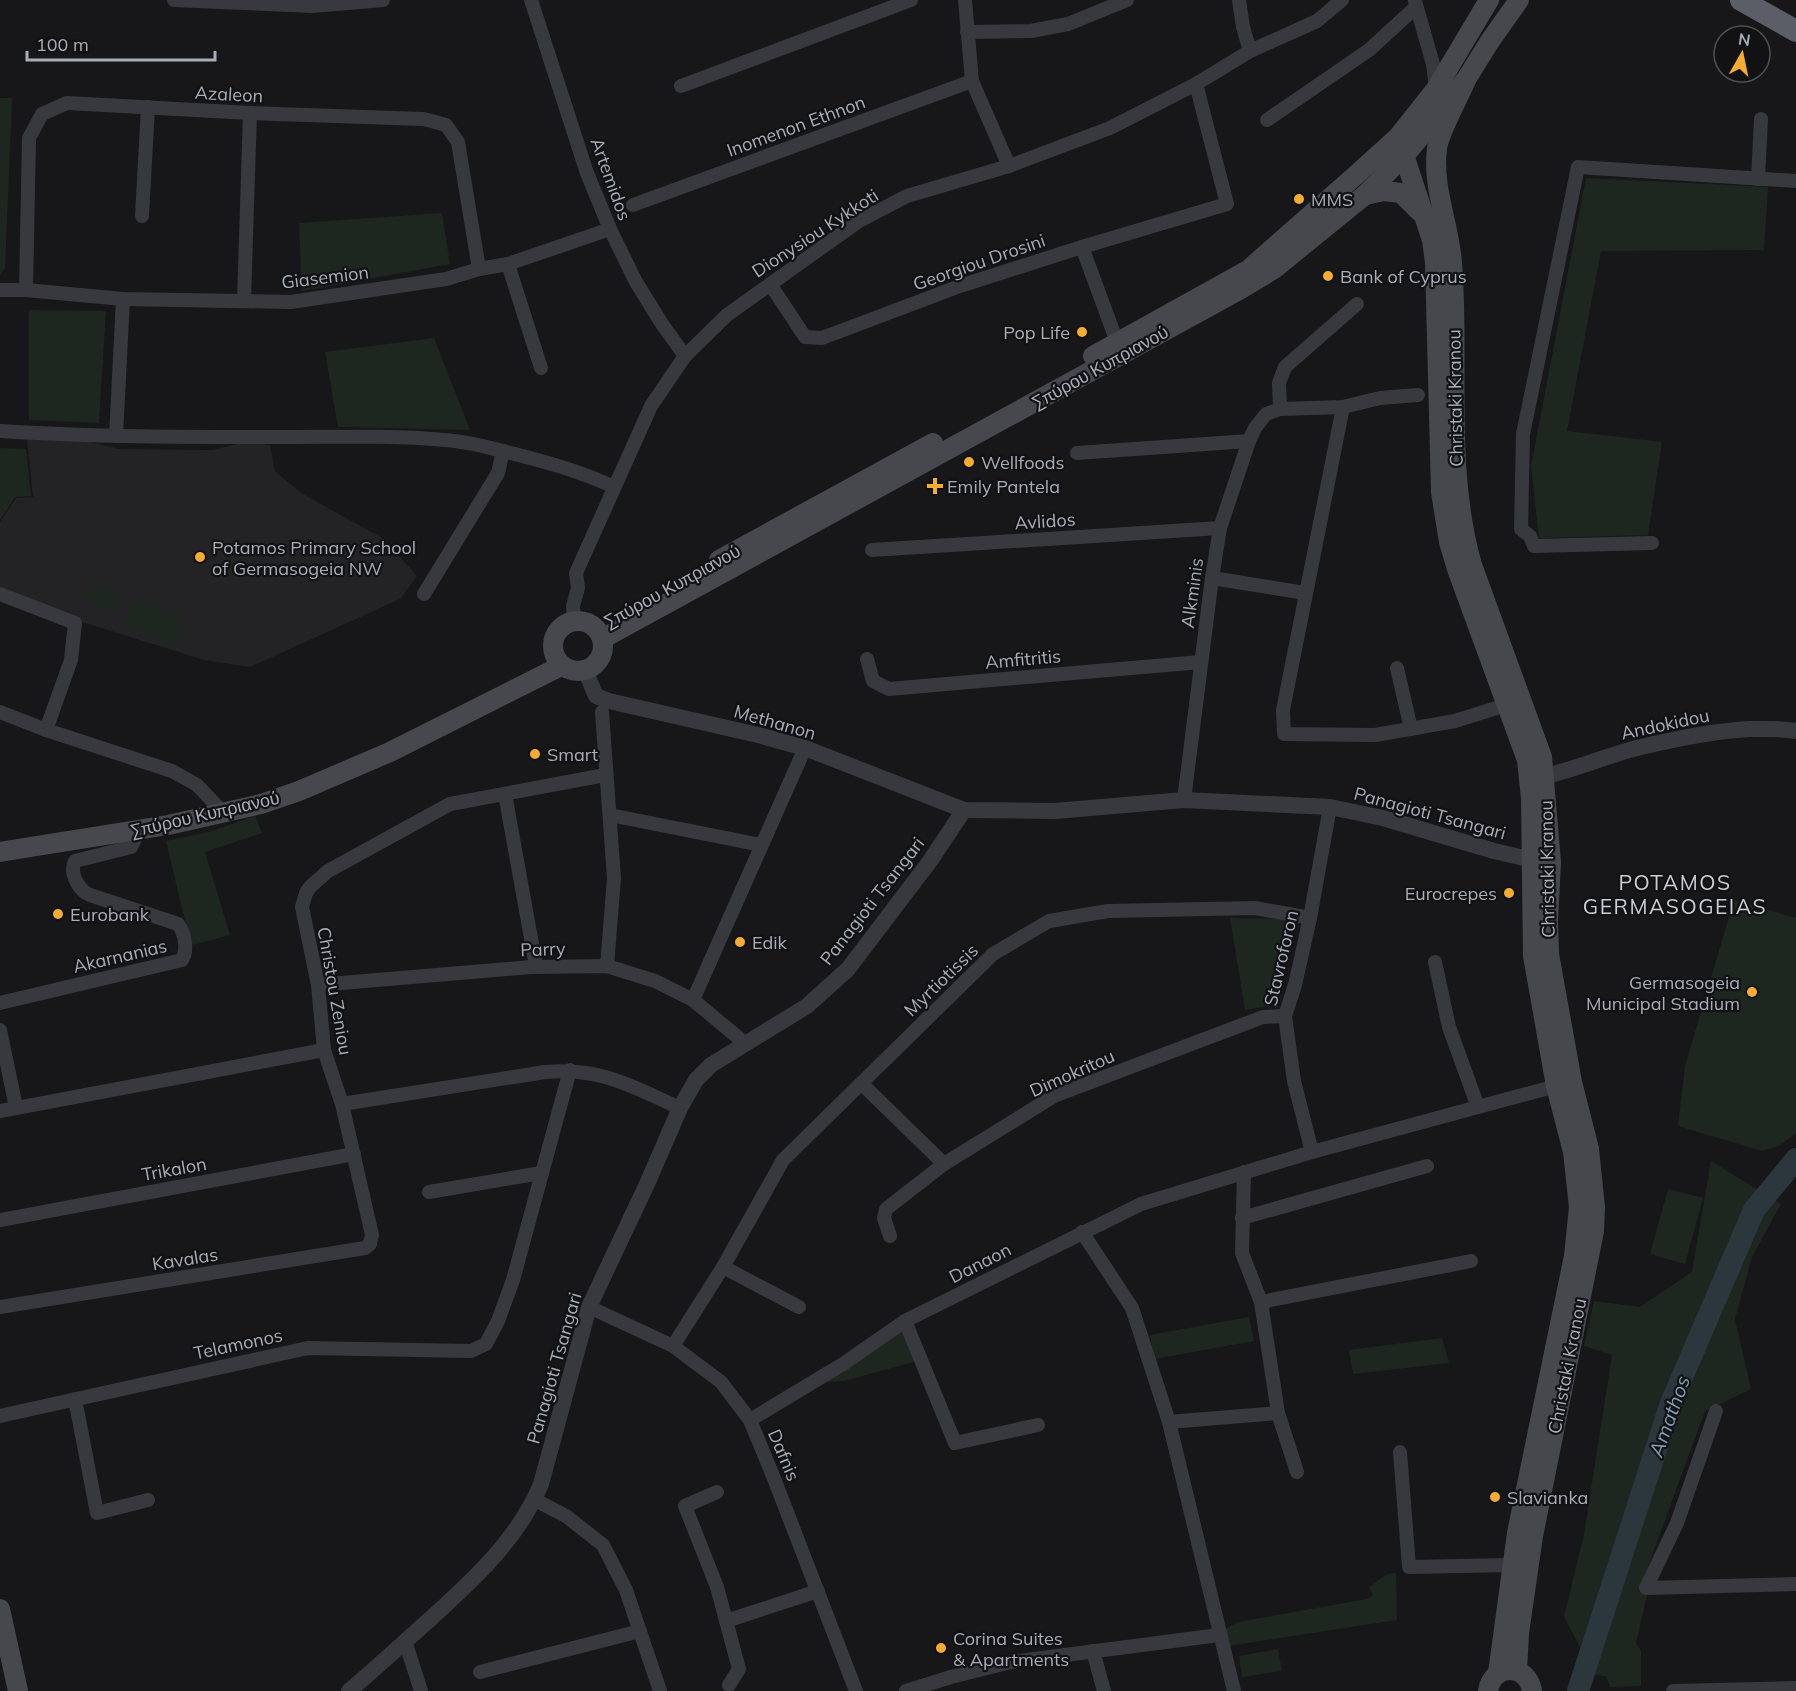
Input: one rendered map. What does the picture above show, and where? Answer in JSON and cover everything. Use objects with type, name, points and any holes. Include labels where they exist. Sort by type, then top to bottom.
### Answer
[{"type":"highway","points":[[1741,0],[1796,31]]},
{"type":"main road","name":"Σπύρου Κυπριανού","points":[[599,633],[1259,279],[1365,195],[1400,147],[1489,0]]},
{"type":"main road","name":"Σπύρου Κυπριανού","points":[[599,633],[1248,270],[1400,147],[1467,78],[1520,0]]},
{"type":"main road","name":"Christaki Kranou","points":[[1467,78],[1437,146],[1435,169],[1452,260],[1457,490],[1472,565],[1542,757],[1545,777],[1533,956],[1556,1086],[1577,1180],[1578,1229],[1511,1565],[1508,1672]]},
{"type":"main road","name":"Christaki Kranou","points":[[1400,147],[1432,240],[1435,262],[1442,492],[1449,542],[1527,760],[1548,921],[1549,954],[1572,1082],[1589,1149],[1595,1207],[1594,1231],[1533,1536],[1519,1633],[1508,1672]]},
{"type":"main road","points":[[1365,195],[1384,191],[1401,193],[1424,216]]},
{"type":"main road","points":[[574,621],[589,623],[599,633],[603,652],[599,660],[585,670],[569,670],[557,661],[552,643],[554,635],[566,623],[574,621]]},
{"type":"main road","name":"Σπύρου Κυπριανού","points":[[0,844],[165,818],[258,797],[296,784],[387,744],[557,661]]},
{"type":"main road","name":"Σπύρου Κυπριανού","points":[[0,852],[168,825],[261,804],[299,791],[419,738],[557,661]]},
{"type":"main road","points":[[0,1609],[18,1691]]},
{"type":"main road","points":[[1488,1691],[1492,1678],[1508,1672],[1524,1675],[1536,1689]]},
{"type":"street","points":[[174,0],[314,6],[383,0]]},
{"type":"street","name":"Artemidos","points":[[531,0],[587,173],[610,229],[636,282],[685,356]]},
{"type":"street","points":[[681,86],[884,4],[911,0]]},
{"type":"street","points":[[964,0],[972,81],[1008,166]]},
{"type":"street","points":[[967,32],[1031,31],[1068,24],[1098,6],[1128,0]]},
{"type":"street","points":[[1239,0],[1250,51]]},
{"type":"street","name":"Dionysiou Kykkoti","points":[[574,621],[573,606],[578,588],[576,573],[651,406],[685,356],[727,315],[859,221],[906,196],[1008,166],[1110,128],[1196,84],[1250,51],[1317,21],[1342,0]]},
{"type":"street","points":[[1267,120],[1369,50],[1415,3],[1433,64],[1436,89]]},
{"type":"street","name":"Inomenon Ethnon","points":[[633,205],[972,81]]},
{"type":"street","name":"Georgiou Drosini","points":[[770,284],[805,337],[822,338],[960,286],[1227,204],[1196,84]]},
{"type":"street","name":"Azaleon","points":[[26,290],[29,138],[42,114],[67,103],[424,119],[446,125],[458,142],[479,269]]},
{"type":"street","points":[[142,216],[148,107]]},
{"type":"street","points":[[244,300],[250,113]]},
{"type":"street","points":[[1758,179],[1761,118]]},
{"type":"street","points":[[1652,543],[1534,546],[1530,536],[1521,529],[1522,434],[1578,167],[1796,181]]},
{"type":"street","name":"Giasemion","points":[[0,290],[26,290],[123,299],[291,302],[446,279],[479,269],[508,264],[610,229]]},
{"type":"street","points":[[1082,247],[1117,342]]},
{"type":"street","points":[[508,264],[541,368]]},
{"type":"street","points":[[116,436],[123,299]]},
{"type":"street","points":[[1357,304],[1285,367],[1278,383],[1280,409],[1343,407],[1380,398],[1418,395]]},
{"type":"street","points":[[1343,407],[1283,710],[1284,734],[1375,735],[1455,721],[1506,705]]},
{"type":"street","name":"Alkminis","points":[[1184,800],[1220,528],[1255,428],[1266,414],[1280,409]]},
{"type":"street","points":[[0,431],[116,436],[360,435],[446,440],[503,451],[590,476],[614,487]]},
{"type":"street","points":[[1077,453],[1249,441]]},
{"type":"street","points":[[424,594],[498,473],[503,451]]},
{"type":"street","name":"Avlidos","points":[[872,550],[1220,528]]},
{"type":"street","points":[[1212,578],[1305,593]]},
{"type":"street","points":[[0,594],[75,622],[71,660],[46,730]]},
{"type":"street","name":"Amfitritis","points":[[867,659],[873,681],[889,689],[1201,662]]},
{"type":"street","points":[[1397,668],[1411,729]]},
{"type":"street","name":"Methanon","points":[[585,670],[596,696],[609,701],[805,748],[964,810]]},
{"type":"street","points":[[0,712],[46,730],[172,771],[197,785],[217,806]]},
{"type":"street","points":[[602,712],[614,878],[607,966]]},
{"type":"street","name":"Andokidou","points":[[1545,777],[1573,770],[1636,748],[1697,736],[1736,730],[1784,728],[1796,731]]},
{"type":"street","points":[[693,1000],[805,748]]},
{"type":"street","name":"Christou Zeniou","points":[[372,1239],[342,1104],[324,1050],[318,986],[302,907],[303,899],[310,887],[328,871],[450,804],[605,775]]},
{"type":"street","points":[[505,794],[536,966]]},
{"type":"street","name":"Panagioti Tsangari","points":[[349,1691],[476,1577],[504,1545],[535,1500],[542,1484],[589,1307],[680,1108],[696,1080],[711,1065],[807,1006],[848,969],[930,861],[964,810],[1054,811],[1184,800],[1330,807],[1383,818],[1494,851],[1541,861]]},
{"type":"street","name":"Stavroforon","points":[[1312,1152],[1294,1081],[1285,1016],[1295,985],[1310,918],[1330,807]]},
{"type":"street","points":[[610,815],[761,845]]},
{"type":"street","name":"Akarnanias","points":[[0,1003],[182,960],[185,952],[183,932],[178,924],[90,895],[80,888],[73,870],[75,861],[131,847],[134,841],[130,831]]},
{"type":"street","name":"Myrtiotissis","points":[[673,1346],[723,1267],[783,1160],[993,954],[1049,921],[1108,911],[1255,908],[1310,918]]},
{"type":"street","points":[[1435,962],[1449,1027],[1478,1107]]},
{"type":"street","name":"Parry","points":[[318,986],[536,966],[607,966],[655,981],[693,1000],[746,1044]]},
{"type":"street","name":"Dimokritou","points":[[890,1236],[884,1218],[886,1209],[944,1164],[1054,1096],[1263,1017],[1285,1016]]},
{"type":"street","points":[[0,1030],[16,1107]]},
{"type":"street","points":[[0,1111],[324,1050]]},
{"type":"street","points":[[429,1192],[541,1173],[570,1070]]},
{"type":"street","points":[[342,1104],[570,1070],[614,1078],[680,1108]]},
{"type":"street","points":[[862,1084],[944,1164]]},
{"type":"street","name":"Danaon","points":[[750,1420],[843,1364],[905,1321],[1141,1204],[1312,1152],[1556,1086]]},
{"type":"street","name":"Trikalon","points":[[0,1220],[354,1154]]},
{"type":"street","points":[[1242,1218],[1427,1166]]},
{"type":"street","points":[[1244,1172],[1242,1253],[1261,1302],[1278,1413],[1297,1472]]},
{"type":"street","name":"Telamonos","points":[[0,1416],[308,1348],[471,1351],[486,1344],[498,1322],[513,1280],[541,1173]]},
{"type":"street","points":[[1082,1232],[1132,1308],[1169,1422],[1234,1691]]},
{"type":"street","name":"Kavalas","points":[[0,1307],[365,1248],[372,1239]]},
{"type":"street","points":[[1261,1302],[1471,1261]]},
{"type":"street","points":[[723,1267],[799,1307]]},
{"type":"street","name":"Dafnis","points":[[589,1307],[673,1346],[721,1382],[750,1420],[776,1480],[856,1691]]},
{"type":"street","points":[[905,1321],[955,1443],[1038,1425]]},
{"type":"street","points":[[75,1399],[97,1514],[148,1500]]},
{"type":"street","points":[[1716,1411],[1677,1523],[1646,1588],[1796,1584]]},
{"type":"street","points":[[1169,1422],[1278,1413]]},
{"type":"street","points":[[1400,1452],[1409,1567],[1511,1565]]},
{"type":"street","points":[[717,1492],[686,1506],[717,1587],[739,1670],[729,1685]]},
{"type":"street","points":[[535,1500],[566,1516],[603,1545],[626,1590],[660,1691]]},
{"type":"street","points":[[726,1621],[818,1591]]},
{"type":"street","points":[[480,1671],[640,1631]]},
{"type":"street","points":[[906,1691],[1011,1662],[1220,1635]]},
{"type":"street","points":[[405,1641],[421,1691]]},
{"type":"street","points":[[1093,1651],[1104,1691]]},
{"type":"street","points":[[951,1677],[956,1691]]},
{"type":"street","points":[[1672,1691],[1796,1688]]},
{"type":"shaded area","points":[[0,98],[12,98],[5,268],[0,275]]},
{"type":"shaded area","points":[[1586,178],[1768,187],[1764,250],[1601,251],[1567,431],[1662,442],[1648,535],[1539,538],[1531,466]]},
{"type":"shaded area","points":[[442,213],[450,264],[302,291],[299,223]]},
{"type":"shaded area","points":[[29,310],[106,311],[99,423],[29,420]]},
{"type":"shaded area","points":[[434,338],[470,430],[338,427],[325,352]]},
{"type":"shaded area","name":"Potamos Primary School of Germasogeia NW","points":[[27,439],[78,439],[119,449],[212,450],[246,442],[270,445],[275,471],[301,493],[384,539],[417,576],[400,599],[250,667],[204,660],[79,621],[0,588],[0,522],[16,498],[33,497]]},
{"type":"shaded area","points":[[0,448],[26,449],[31,496],[15,497],[0,520]]},
{"type":"shaded area","points":[[93,584],[123,597],[116,612],[86,600]]},
{"type":"shaded area","points":[[135,598],[184,619],[172,646],[124,624]]},
{"type":"shaded area","points":[[255,816],[262,833],[205,852],[230,935],[193,945],[166,841],[209,832]]},
{"type":"shaded area","name":"Germasogeia Municipal Stadium","points":[[1734,900],[1796,918],[1796,1133],[1779,1146],[1762,1151],[1678,1126],[1685,1066]]},
{"type":"shaded area","points":[[1230,918],[1283,919],[1292,933],[1276,999],[1269,1006],[1245,1010]]},
{"type":"shaded area","points":[[1711,1161],[1781,1204],[1752,1257],[1735,1319],[1751,1389],[1705,1411],[1639,1591],[1647,1596],[1636,1643],[1641,1651],[1641,1686],[1610,1687],[1606,1676],[1595,1675],[1564,1617],[1584,1534],[1612,1355],[1584,1346],[1594,1301],[1640,1307],[1692,1272]]},
{"type":"shaded area","points":[[1668,1189],[1703,1198],[1685,1264],[1650,1254]]},
{"type":"shaded area","points":[[1249,1317],[1254,1341],[1154,1359],[1150,1335]]},
{"type":"shaded area","points":[[905,1321],[921,1360],[844,1381],[813,1382]]},
{"type":"shaded area","points":[[1442,1338],[1449,1363],[1353,1374],[1349,1350]]},
{"type":"shaded area","points":[[1396,1573],[1397,1620],[1228,1646],[1225,1629],[1238,1622],[1367,1599],[1373,1595],[1369,1587],[1387,1574]]},
{"type":"shaded area","points":[[1278,1649],[1282,1671],[1242,1677],[1239,1656]]},
{"type":"waterway","name":"Amathos","points":[[1578,1691],[1671,1403],[1754,1210],[1796,1159]]},
{"type":"place","name":"MMS","points":[[1299,199]]},
{"type":"place","name":"Bank of Cyprus","points":[[1328,276]]},
{"type":"place","name":"Pop Life","points":[[1082,332]]},
{"type":"place","name":"Wellfoods","points":[[969,462]]},
{"type":"place","name":"Emily Pantela","points":[[935,486]]},
{"type":"place","name":"Potamos Primary School of Germasogeia NW","points":[[200,557]]},
{"type":"place","name":"Smart","points":[[535,754]]},
{"type":"place","name":"Eurocrepes","points":[[1509,893]]},
{"type":"place","name":"Eurobank","points":[[58,914]]},
{"type":"place","name":"Edik","points":[[740,942]]},
{"type":"place","name":"Germasogeia Municipal Stadium","points":[[1752,992]]},
{"type":"place","name":"Slavianka","points":[[1495,1497]]},
{"type":"place","name":"Corina Suites & Apartments","points":[[941,1648]]},
{"type":"district","name":"POTAMOS GERMASOGEIAS","points":[[1675,894]]}]
